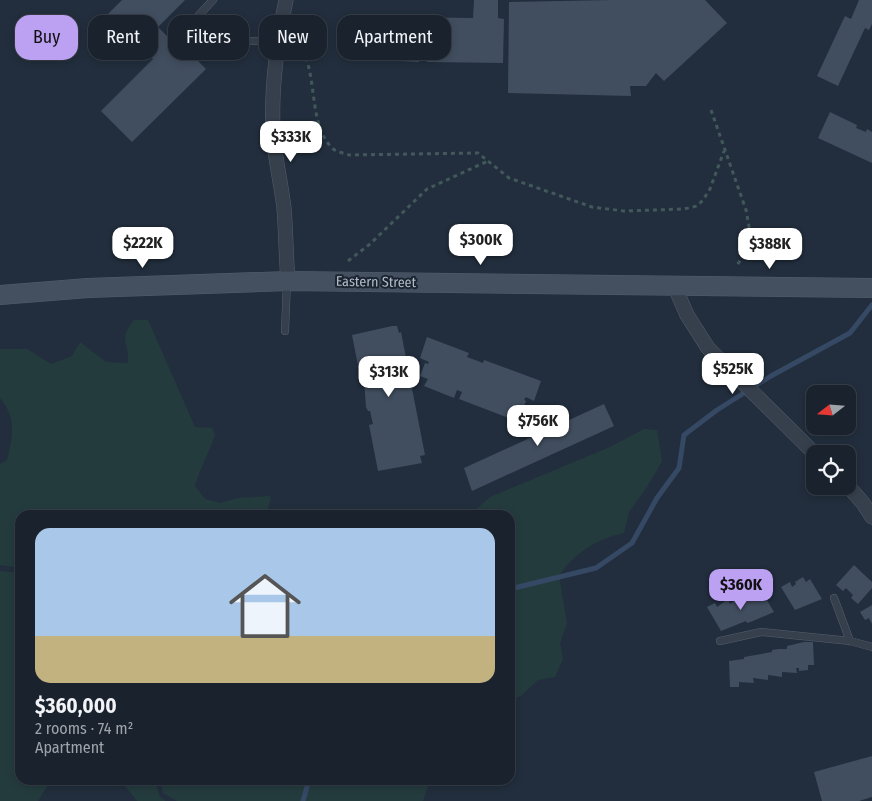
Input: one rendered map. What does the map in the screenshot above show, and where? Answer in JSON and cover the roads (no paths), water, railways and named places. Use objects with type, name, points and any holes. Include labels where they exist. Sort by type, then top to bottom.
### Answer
[{"type":"street","points":[[283,15],[286,0]]},
{"type":"street","points":[[275,60],[273,130],[284,208],[288,281]]},
{"type":"street","name":"Eastern Street","points":[[0,295],[88,288],[288,281],[869,288]]},
{"type":"street","points":[[674,285],[694,328],[708,348],[726,368],[806,445]]},
{"type":"street","points":[[856,493],[867,502],[872,517]]},
{"type":"lane","points":[[213,0],[198,16],[202,33],[222,41],[259,41]]},
{"type":"lane","points":[[284,331],[288,281]]},
{"type":"lane","points":[[834,598],[850,641]]},
{"type":"lane","points":[[720,641],[761,632],[850,641],[872,647]]},
{"type":"waterway","points":[[515,588],[596,568],[632,543],[657,498],[679,468],[684,435],[717,410],[771,376],[850,333],[872,305]]},
{"type":"waterway","points":[[303,801],[308,785]]}]
